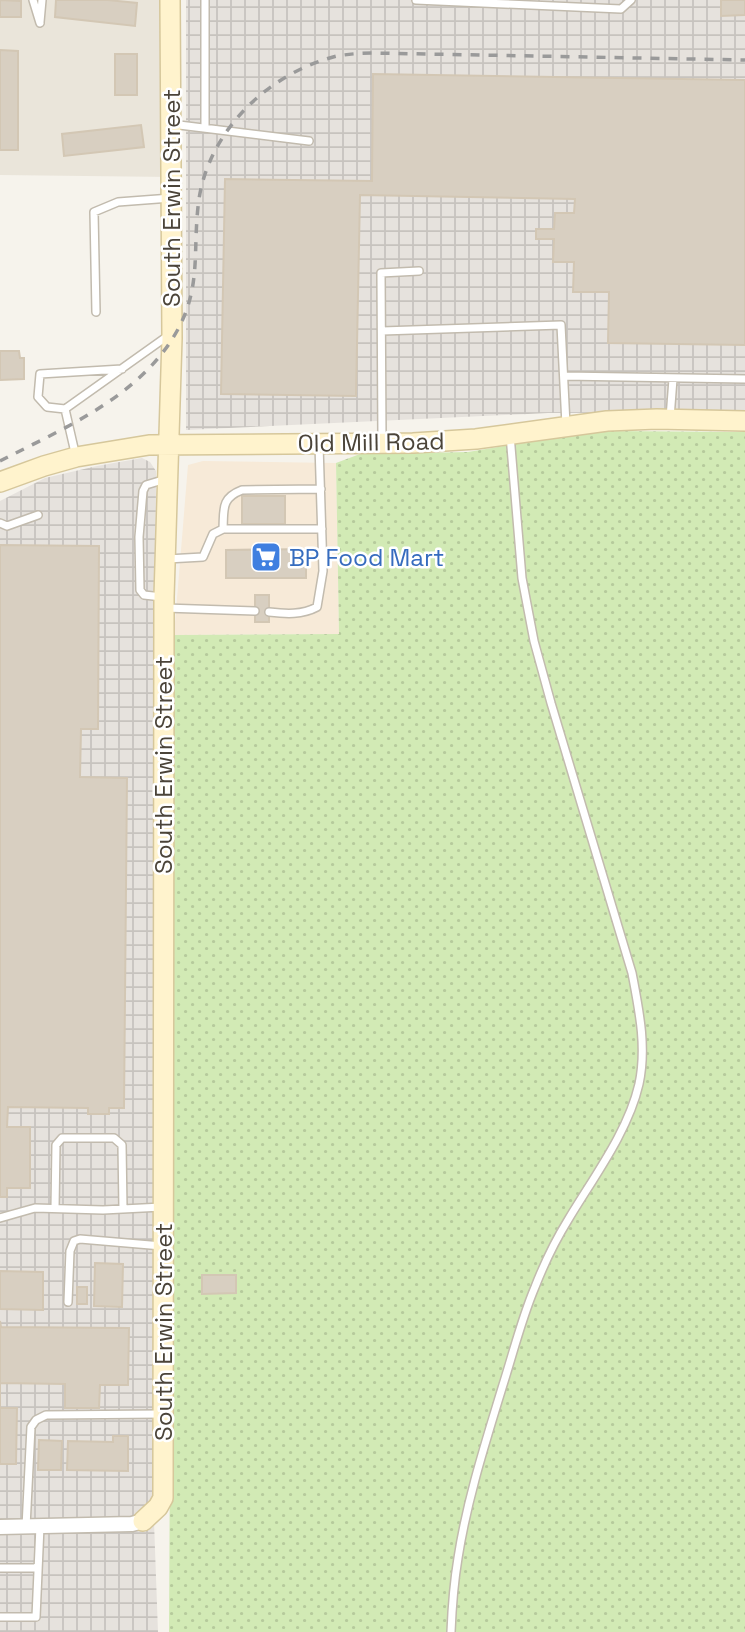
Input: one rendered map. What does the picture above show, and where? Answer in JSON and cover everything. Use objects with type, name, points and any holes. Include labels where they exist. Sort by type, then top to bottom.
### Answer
[{"type":"street","name":"South Erwin Street","points":[[143,1521],[158,1507],[163,1497],[164,603],[172,333],[170,0]]},
{"type":"street","name":"Old Mill Road","points":[[0,482],[76,457],[131,447],[168,444],[383,444],[446,441],[607,421],[745,421]]},
{"type":"street","points":[[0,1527],[132,1524],[143,1521]]},
{"type":"lane","points":[[33,0],[40,23],[42,0]]},
{"type":"lane","points":[[205,0],[205,128]]},
{"type":"lane","points":[[416,0],[621,9],[631,0]]},
{"type":"lane","points":[[171,124],[309,142]]},
{"type":"lane","points":[[96,312],[94,212],[118,202],[171,198]]},
{"type":"lane","points":[[383,444],[381,273],[419,271]]},
{"type":"lane","points":[[382,331],[561,325],[566,426]]},
{"type":"lane","points":[[122,369],[40,374],[38,397],[47,407],[65,409],[122,369],[172,333]]},
{"type":"lane","points":[[564,376],[745,379]]},
{"type":"lane","points":[[670,419],[673,379]]},
{"type":"lane","points":[[65,409],[76,457]]},
{"type":"lane","points":[[451,1632],[457,1558],[464,1526],[518,1335],[549,1255],[632,1107],[642,1058],[640,1016],[632,973],[534,641],[522,578],[510,434]]},
{"type":"lane","points":[[269,612],[290,614],[317,607],[323,571],[319,444]]},
{"type":"lane","points":[[167,479],[146,485],[143,491],[139,537],[140,590],[144,595],[164,603],[255,611]]},
{"type":"lane","points":[[223,529],[227,498],[242,489],[321,489]]},
{"type":"lane","points":[[0,523],[7,526],[38,515]]},
{"type":"lane","points":[[165,560],[203,556],[213,534],[223,529],[322,529]]},
{"type":"lane","points":[[55,1208],[56,1145],[62,1138],[114,1138],[122,1145],[123,1209]]},
{"type":"lane","points":[[0,1218],[35,1208],[163,1207]]},
{"type":"lane","points":[[68,1302],[69,1251],[74,1241],[80,1239],[163,1246]]},
{"type":"lane","points":[[0,1617],[36,1617],[38,1566],[33,1527],[30,1427],[46,1415],[163,1414]]},
{"type":"lane","points":[[0,1568],[38,1566]]},
{"type":"shaded area","points":[[0,0],[163,0],[171,177],[0,175]]},
{"type":"shaded area","points":[[186,0],[745,0],[745,413],[548,413],[186,430]]},
{"type":"shaded area","points":[[142,458],[150,462],[156,471],[153,1494],[158,1632],[0,1632],[0,501],[45,478]]},
{"type":"shaded area","points":[[203,461],[336,463],[339,634],[174,635],[188,465]]},
{"type":"green space","points":[[608,431],[745,432],[745,1632],[169,1632],[174,635],[339,634],[336,463],[360,454],[468,452]]},
{"type":"building","points":[[0,0],[21,1],[21,17],[0,17]]},
{"type":"building","points":[[56,0],[137,3],[135,26],[55,17]]},
{"type":"building","points":[[721,0],[745,0],[745,15],[721,16]]},
{"type":"building","points":[[0,50],[18,51],[18,150],[0,150]]},
{"type":"building","points":[[115,54],[137,54],[137,95],[115,95]]},
{"type":"building","points":[[373,74],[745,80],[745,345],[608,343],[609,292],[573,292],[574,262],[553,262],[554,239],[536,239],[536,229],[554,229],[555,213],[574,213],[575,199],[360,195],[356,396],[221,394],[225,179],[372,181]]},
{"type":"building","points":[[141,125],[144,147],[64,156],[62,134]]},
{"type":"building","points":[[0,351],[19,351],[20,358],[24,358],[24,379],[0,380]]},
{"type":"building","points":[[242,496],[285,496],[285,524],[242,524]]},
{"type":"building","points":[[0,545],[99,546],[98,729],[81,729],[80,777],[127,778],[124,1108],[109,1108],[109,1114],[88,1114],[88,1108],[8,1107],[7,1127],[30,1127],[30,1188],[7,1188],[7,1197],[0,1197]]},
{"type":"building","points":[[306,549],[306,578],[226,578],[226,550]]},
{"type":"building","points":[[255,595],[269,595],[269,622],[255,622]]},
{"type":"building","points":[[95,1263],[123,1264],[122,1307],[94,1306]]},
{"type":"building","points":[[0,1271],[43,1272],[43,1310],[0,1309]]},
{"type":"building","points":[[202,1275],[236,1275],[236,1293],[202,1294]]},
{"type":"building","points":[[77,1287],[87,1287],[87,1304],[77,1304]]},
{"type":"building","points":[[0,1321],[1,1327],[129,1328],[128,1385],[100,1385],[99,1408],[65,1408],[65,1384],[0,1383]]},
{"type":"building","points":[[0,1408],[17,1408],[16,1464],[0,1464]]},
{"type":"building","points":[[113,1436],[128,1436],[128,1471],[67,1470],[68,1441],[113,1442]]},
{"type":"building","points":[[39,1440],[62,1441],[61,1470],[38,1470]]},
{"type":"railway","points":[[0,461],[99,408],[143,375],[161,354],[177,331],[190,300],[195,270],[198,207],[203,180],[213,155],[244,110],[287,76],[311,64],[337,56],[364,53],[745,60]]},
{"type":"place","name":"BP Food Mart","points":[[266,557]]}]
